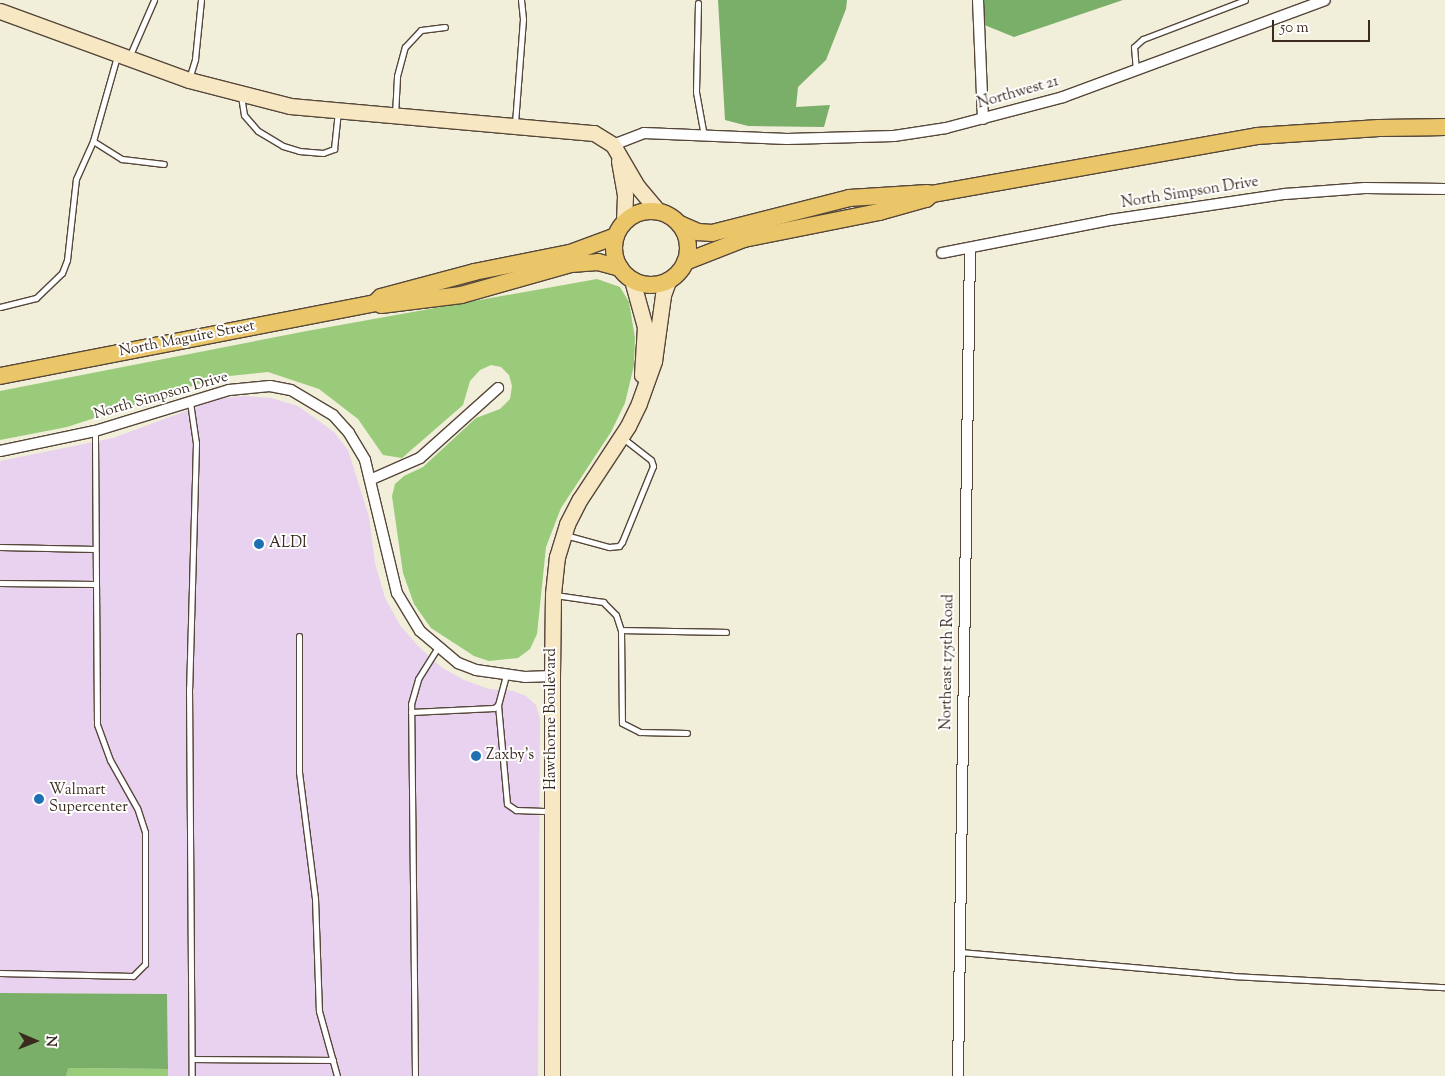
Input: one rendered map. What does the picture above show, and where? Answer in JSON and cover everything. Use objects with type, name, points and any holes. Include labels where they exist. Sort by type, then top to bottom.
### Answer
[{"type":"main road","points":[[932,194],[924,191],[849,198],[712,233],[698,232],[658,211],[639,214],[624,221],[616,236],[615,254],[626,274],[648,284],[668,281],[685,262],[744,239],[879,212],[926,199],[932,194],[1257,136],[1379,128],[1445,127]]},
{"type":"main road","points":[[680,224],[688,247],[685,262]]},
{"type":"main road","name":"North Maguire Street","points":[[374,303],[381,297],[474,272],[570,253],[616,236]]},
{"type":"main road","name":"North Maguire Street","points":[[0,376],[374,303],[382,305],[461,295],[571,264],[598,262],[626,274]]},
{"type":"street","points":[[978,0],[983,119]]},
{"type":"street","name":"Northwest 21","points":[[616,151],[644,133],[787,139],[894,136],[983,119],[1063,97],[1325,0]]},
{"type":"street","points":[[0,11],[189,80],[241,95],[290,106],[583,130],[604,137],[626,163],[637,186],[658,211]]},
{"type":"street","points":[[616,151],[624,221]]},
{"type":"street","name":"North Simpson Drive","points":[[942,253],[1110,220],[1285,194],[1365,188],[1445,189]]},
{"type":"street","name":"Northeast 175th Road","points":[[958,1076],[970,248]]},
{"type":"street","name":"Hawthorne Boulevard","points":[[626,274],[645,327],[642,374],[645,384]]},
{"type":"street","name":"Hawthorne Boulevard","points":[[552,1076],[552,594],[557,557],[563,535],[580,499],[622,436],[645,384],[654,361],[663,295],[668,281]]},
{"type":"street","name":"North Simpson Drive","points":[[0,451],[95,431],[229,390],[270,386],[291,390],[313,401],[338,421],[365,460],[372,479],[397,593],[406,611],[437,648],[458,663],[506,676],[552,676]]},
{"type":"street","points":[[372,479],[420,458],[498,388]]},
{"type":"lane","points":[[0,307],[36,298],[62,273],[67,260],[76,179],[93,141],[123,56],[154,0]]},
{"type":"lane","points":[[189,80],[195,59],[201,0]]},
{"type":"lane","points":[[515,124],[523,19],[521,0]]},
{"type":"lane","points":[[1136,71],[1134,47],[1143,40],[1245,0]]},
{"type":"lane","points":[[698,3],[696,92],[704,136]]},
{"type":"lane","points":[[395,116],[397,76],[405,47],[421,30],[445,27]]},
{"type":"lane","points":[[241,95],[244,115],[258,131],[283,146],[299,150],[322,153],[334,149],[338,111]]},
{"type":"lane","points":[[93,141],[122,159],[164,164]]},
{"type":"lane","points":[[190,401],[196,443],[189,688],[192,1076]]},
{"type":"lane","points":[[0,973],[133,976],[145,964],[145,832],[129,793],[110,760],[97,724],[95,431]]},
{"type":"lane","points":[[563,535],[609,547],[619,546],[622,542],[653,466],[651,460],[622,436]]},
{"type":"lane","points":[[0,547],[95,549]]},
{"type":"lane","points":[[0,583],[95,584]]},
{"type":"lane","points":[[552,594],[603,602],[616,614],[621,630],[622,723],[640,732],[687,733]]},
{"type":"lane","points":[[621,630],[726,632]]},
{"type":"lane","points":[[299,636],[299,772],[315,898],[319,1011],[338,1076]]},
{"type":"lane","points":[[415,1076],[413,690],[437,648]]},
{"type":"lane","points":[[506,676],[498,705],[504,748],[504,799],[516,810],[552,811]]},
{"type":"lane","points":[[412,712],[483,710],[498,705]]},
{"type":"lane","points":[[960,952],[1232,976],[1445,987]]},
{"type":"lane","points":[[192,1059],[333,1060]]},
{"type":"shaded area","points":[[245,396],[271,398],[298,406],[334,432],[348,450],[369,517],[375,563],[385,598],[400,625],[419,647],[441,667],[464,680],[489,689],[513,691],[526,696],[536,705],[540,719],[538,1076],[168,1076],[167,994],[0,993],[0,461],[113,438],[221,398]]},
{"type":"green space","points":[[718,0],[847,0],[846,9],[826,60],[798,87],[796,107],[830,105],[824,127],[748,126],[725,120]]},
{"type":"green space","points":[[982,0],[1123,0],[1014,37],[982,24]]},
{"type":"green space","points":[[597,279],[620,287],[629,302],[635,338],[634,365],[625,403],[611,432],[561,508],[546,547],[537,634],[530,649],[518,658],[489,661],[474,656],[431,628],[414,604],[403,573],[392,496],[395,484],[404,476],[423,467],[476,418],[500,409],[510,399],[512,386],[509,375],[501,367],[491,365],[480,370],[470,381],[463,405],[402,458],[383,455],[358,419],[319,389],[268,372],[220,377],[67,427],[0,440],[0,391],[307,331]]},
{"type":"green space","points":[[0,993],[167,994],[168,1069],[68,1068],[66,1076],[0,1076]]},
{"type":"green space","points":[[67,1068],[168,1069],[168,1076],[66,1076]]},
{"type":"place","name":"ALDI","points":[[259,544]]},
{"type":"place","name":"Zaxby's","points":[[476,756]]},
{"type":"place","name":"Walmart Supercenter","points":[[39,799]]}]
